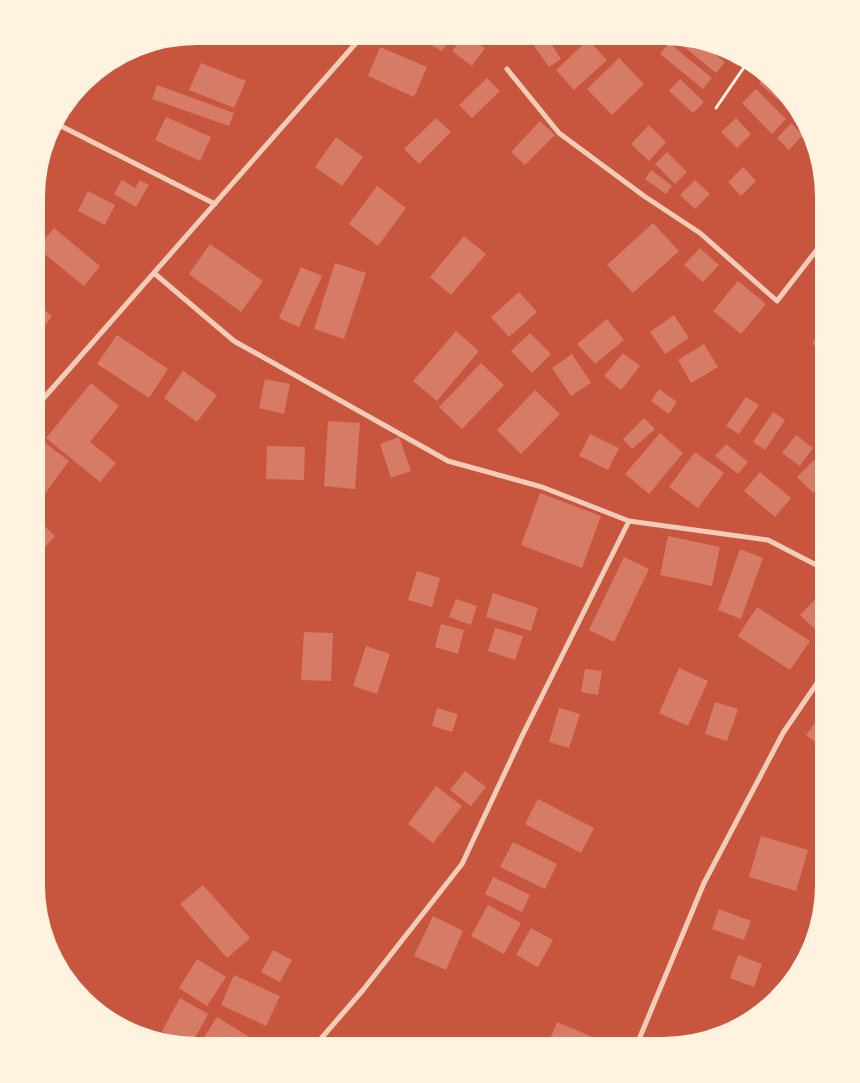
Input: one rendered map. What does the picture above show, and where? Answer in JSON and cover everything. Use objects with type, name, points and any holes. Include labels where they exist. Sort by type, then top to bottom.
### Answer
[{"type":"street","points":[[43,399],[356,43]]},
{"type":"street","points":[[507,69],[559,133],[644,196],[700,233],[778,301],[818,249]]},
{"type":"street","points":[[60,125],[215,204]]},
{"type":"street","points":[[154,273],[234,342],[448,461],[542,486],[629,520],[768,540],[817,566]]},
{"type":"street","points":[[320,1040],[363,990],[462,864],[523,734],[629,520]]},
{"type":"street","points":[[639,1040],[704,883],[784,733],[817,683]]},
{"type":"path","points":[[716,108],[744,66]]},
{"type":"building","points":[[427,42],[447,42],[442,51]]},
{"type":"building","points":[[459,42],[476,42],[485,48],[472,66],[452,51]]},
{"type":"building","points":[[539,42],[550,42],[561,59],[549,67],[534,46]]},
{"type":"building","points":[[586,42],[590,42],[607,60],[574,90],[556,70]]},
{"type":"building","points":[[669,43],[712,78],[703,89],[660,54]]},
{"type":"building","points":[[681,44],[710,50],[725,62],[716,73]]},
{"type":"building","points":[[380,47],[427,67],[414,97],[368,76]]},
{"type":"building","points":[[719,53],[739,62],[737,66]]},
{"type":"building","points":[[619,58],[644,84],[612,115],[587,89]]},
{"type":"building","points":[[201,63],[246,81],[234,108],[189,90]]},
{"type":"building","points":[[487,78],[500,91],[472,118],[459,105]]},
{"type":"building","points":[[680,79],[704,102],[693,113],[669,91]]},
{"type":"building","points":[[763,79],[765,81],[784,102],[783,104],[759,83]]},
{"type":"building","points":[[157,85],[234,113],[229,126],[152,99]]},
{"type":"building","points":[[756,89],[786,119],[772,134],[742,103]]},
{"type":"building","points":[[166,117],[211,137],[200,161],[155,140]]},
{"type":"building","points":[[436,118],[451,132],[419,164],[404,149]]},
{"type":"building","points":[[736,118],[751,134],[737,148],[721,132]]},
{"type":"building","points":[[540,121],[555,135],[525,165],[511,152]]},
{"type":"building","points":[[791,123],[803,135],[789,150],[777,138]]},
{"type":"building","points":[[649,125],[666,142],[649,161],[631,144]]},
{"type":"building","points":[[336,137],[363,157],[342,186],[315,167]]},
{"type":"building","points":[[667,152],[687,172],[675,184],[655,164]]},
{"type":"building","points":[[743,167],[756,181],[741,196],[728,182]]},
{"type":"building","points":[[651,170],[672,186],[666,194],[645,179]]},
{"type":"building","points":[[122,180],[135,188],[140,180],[149,185],[136,207],[114,194]]},
{"type":"building","points":[[695,180],[710,194],[695,209],[680,195]]},
{"type":"building","points":[[377,186],[406,208],[378,246],[349,224]]},
{"type":"building","points":[[88,191],[115,205],[105,225],[78,211]]},
{"type":"building","points":[[653,223],[679,251],[633,293],[607,265]]},
{"type":"building","points":[[54,228],[100,266],[84,286],[43,253],[43,241]]},
{"type":"building","points":[[464,236],[486,254],[451,295],[430,277]]},
{"type":"building","points":[[210,244],[263,281],[241,312],[189,274]]},
{"type":"building","points":[[700,248],[719,265],[703,282],[684,265]]},
{"type":"building","points":[[335,263],[366,273],[344,339],[314,329]]},
{"type":"building","points":[[301,267],[322,276],[299,327],[279,318]]},
{"type":"building","points":[[738,281],[766,304],[741,334],[713,311]]},
{"type":"building","points":[[519,292],[537,312],[509,337],[491,317]]},
{"type":"building","points":[[43,309],[52,316],[43,328]]},
{"type":"building","points":[[674,315],[689,338],[665,354],[650,332]]},
{"type":"building","points":[[607,319],[624,340],[595,364],[577,344]]},
{"type":"building","points":[[456,331],[479,351],[437,401],[413,381]]},
{"type":"building","points":[[530,333],[551,354],[532,373],[511,351]]},
{"type":"building","points":[[818,333],[818,347],[812,344]]},
{"type":"building","points":[[117,335],[168,369],[149,398],[97,364]]},
{"type":"building","points":[[704,344],[718,367],[691,383],[678,360]]},
{"type":"building","points":[[623,353],[640,366],[621,390],[604,376]]},
{"type":"building","points":[[572,354],[591,383],[571,396],[552,368]]},
{"type":"building","points":[[481,363],[504,385],[462,429],[439,407]]},
{"type":"building","points":[[183,371],[217,395],[197,422],[164,398]]},
{"type":"building","points":[[265,379],[290,384],[284,414],[259,408]]},
{"type":"building","points":[[91,383],[119,406],[90,442],[116,463],[100,482],[46,438]]},
{"type":"building","points":[[659,389],[677,402],[669,414],[651,401]]},
{"type":"building","points":[[535,390],[560,414],[521,454],[497,430]]},
{"type":"building","points":[[746,397],[759,405],[739,434],[726,426]]},
{"type":"building","points":[[773,412],[785,420],[765,450],[753,442]]},
{"type":"building","points":[[644,418],[655,429],[632,449],[623,439]]},
{"type":"building","points":[[328,421],[360,423],[355,489],[324,486]]},
{"type":"building","points":[[660,433],[683,453],[649,494],[625,474]]},
{"type":"building","points":[[590,434],[619,448],[608,470],[579,456]]},
{"type":"building","points":[[796,435],[813,448],[800,466],[782,453]]},
{"type":"building","points":[[399,437],[411,471],[391,478],[380,444]]},
{"type":"building","points":[[43,441],[69,461],[43,496]]},
{"type":"building","points":[[726,444],[748,462],[738,474],[715,456]]},
{"type":"building","points":[[267,446],[305,447],[304,480],[266,479]]},
{"type":"building","points":[[695,452],[724,473],[698,508],[669,487]]},
{"type":"building","points":[[818,456],[818,488],[813,493],[797,477]]},
{"type":"building","points":[[760,472],[791,498],[775,517],[744,491]]},
{"type":"building","points":[[540,493],[601,516],[582,568],[521,545]]},
{"type":"building","points":[[43,525],[55,536],[43,549]]},
{"type":"building","points":[[668,536],[720,547],[712,586],[660,575]]},
{"type":"building","points":[[740,549],[763,558],[741,619],[718,610]]},
{"type":"building","points":[[624,557],[649,569],[614,642],[589,630]]},
{"type":"building","points":[[417,571],[440,578],[432,607],[408,600]]},
{"type":"building","points":[[493,593],[538,608],[531,631],[486,617]]},
{"type":"building","points":[[817,597],[817,632],[800,615]]},
{"type":"building","points":[[456,599],[477,606],[471,625],[449,617]]},
{"type":"building","points":[[757,607],[810,641],[790,670],[738,636]]},
{"type":"building","points":[[441,624],[464,630],[458,654],[435,647]]},
{"type":"building","points":[[495,628],[523,636],[515,660],[488,651]]},
{"type":"building","points":[[304,632],[333,633],[331,681],[301,680]]},
{"type":"building","points":[[366,646],[390,654],[377,694],[353,686]]},
{"type":"building","points":[[679,668],[708,681],[688,726],[659,713]]},
{"type":"building","points":[[585,669],[602,671],[598,695],[581,692]]},
{"type":"building","points":[[715,702],[738,709],[727,741],[705,734]]},
{"type":"building","points":[[437,708],[458,714],[452,732],[432,726]]},
{"type":"building","points":[[559,708],[580,714],[569,748],[549,742]]},
{"type":"building","points":[[817,720],[817,743],[806,735]]},
{"type":"building","points":[[465,771],[486,787],[471,806],[450,790]]},
{"type":"building","points":[[436,786],[462,806],[433,843],[408,824]]},
{"type":"building","points":[[538,799],[594,828],[581,853],[525,824]]},
{"type":"building","points":[[761,836],[808,850],[796,891],[749,877]]},
{"type":"building","points":[[513,842],[557,864],[545,889],[500,867]]},
{"type":"building","points":[[493,877],[530,895],[522,912],[485,894]]},
{"type":"building","points":[[203,885],[250,938],[227,958],[180,904]]},
{"type":"building","points":[[488,905],[521,923],[504,954],[471,936]]},
{"type":"building","points":[[719,909],[751,921],[744,940],[712,929]]},
{"type":"building","points":[[433,916],[463,931],[446,970],[414,956]]},
{"type":"building","points":[[531,928],[553,940],[538,967],[516,955]]},
{"type":"building","points":[[273,950],[292,960],[280,982],[261,972]]},
{"type":"building","points":[[738,955],[762,964],[754,987],[730,978]]},
{"type":"building","points":[[197,959],[226,977],[207,1006],[179,988]]},
{"type":"building","points":[[234,975],[280,996],[266,1026],[221,1005]]},
{"type":"building","points":[[180,998],[208,1014],[194,1040],[176,1039],[162,1031]]},
{"type":"building","points":[[217,1017],[254,1040],[202,1040]]},
{"type":"building","points":[[557,1022],[600,1040],[550,1040]]}]
